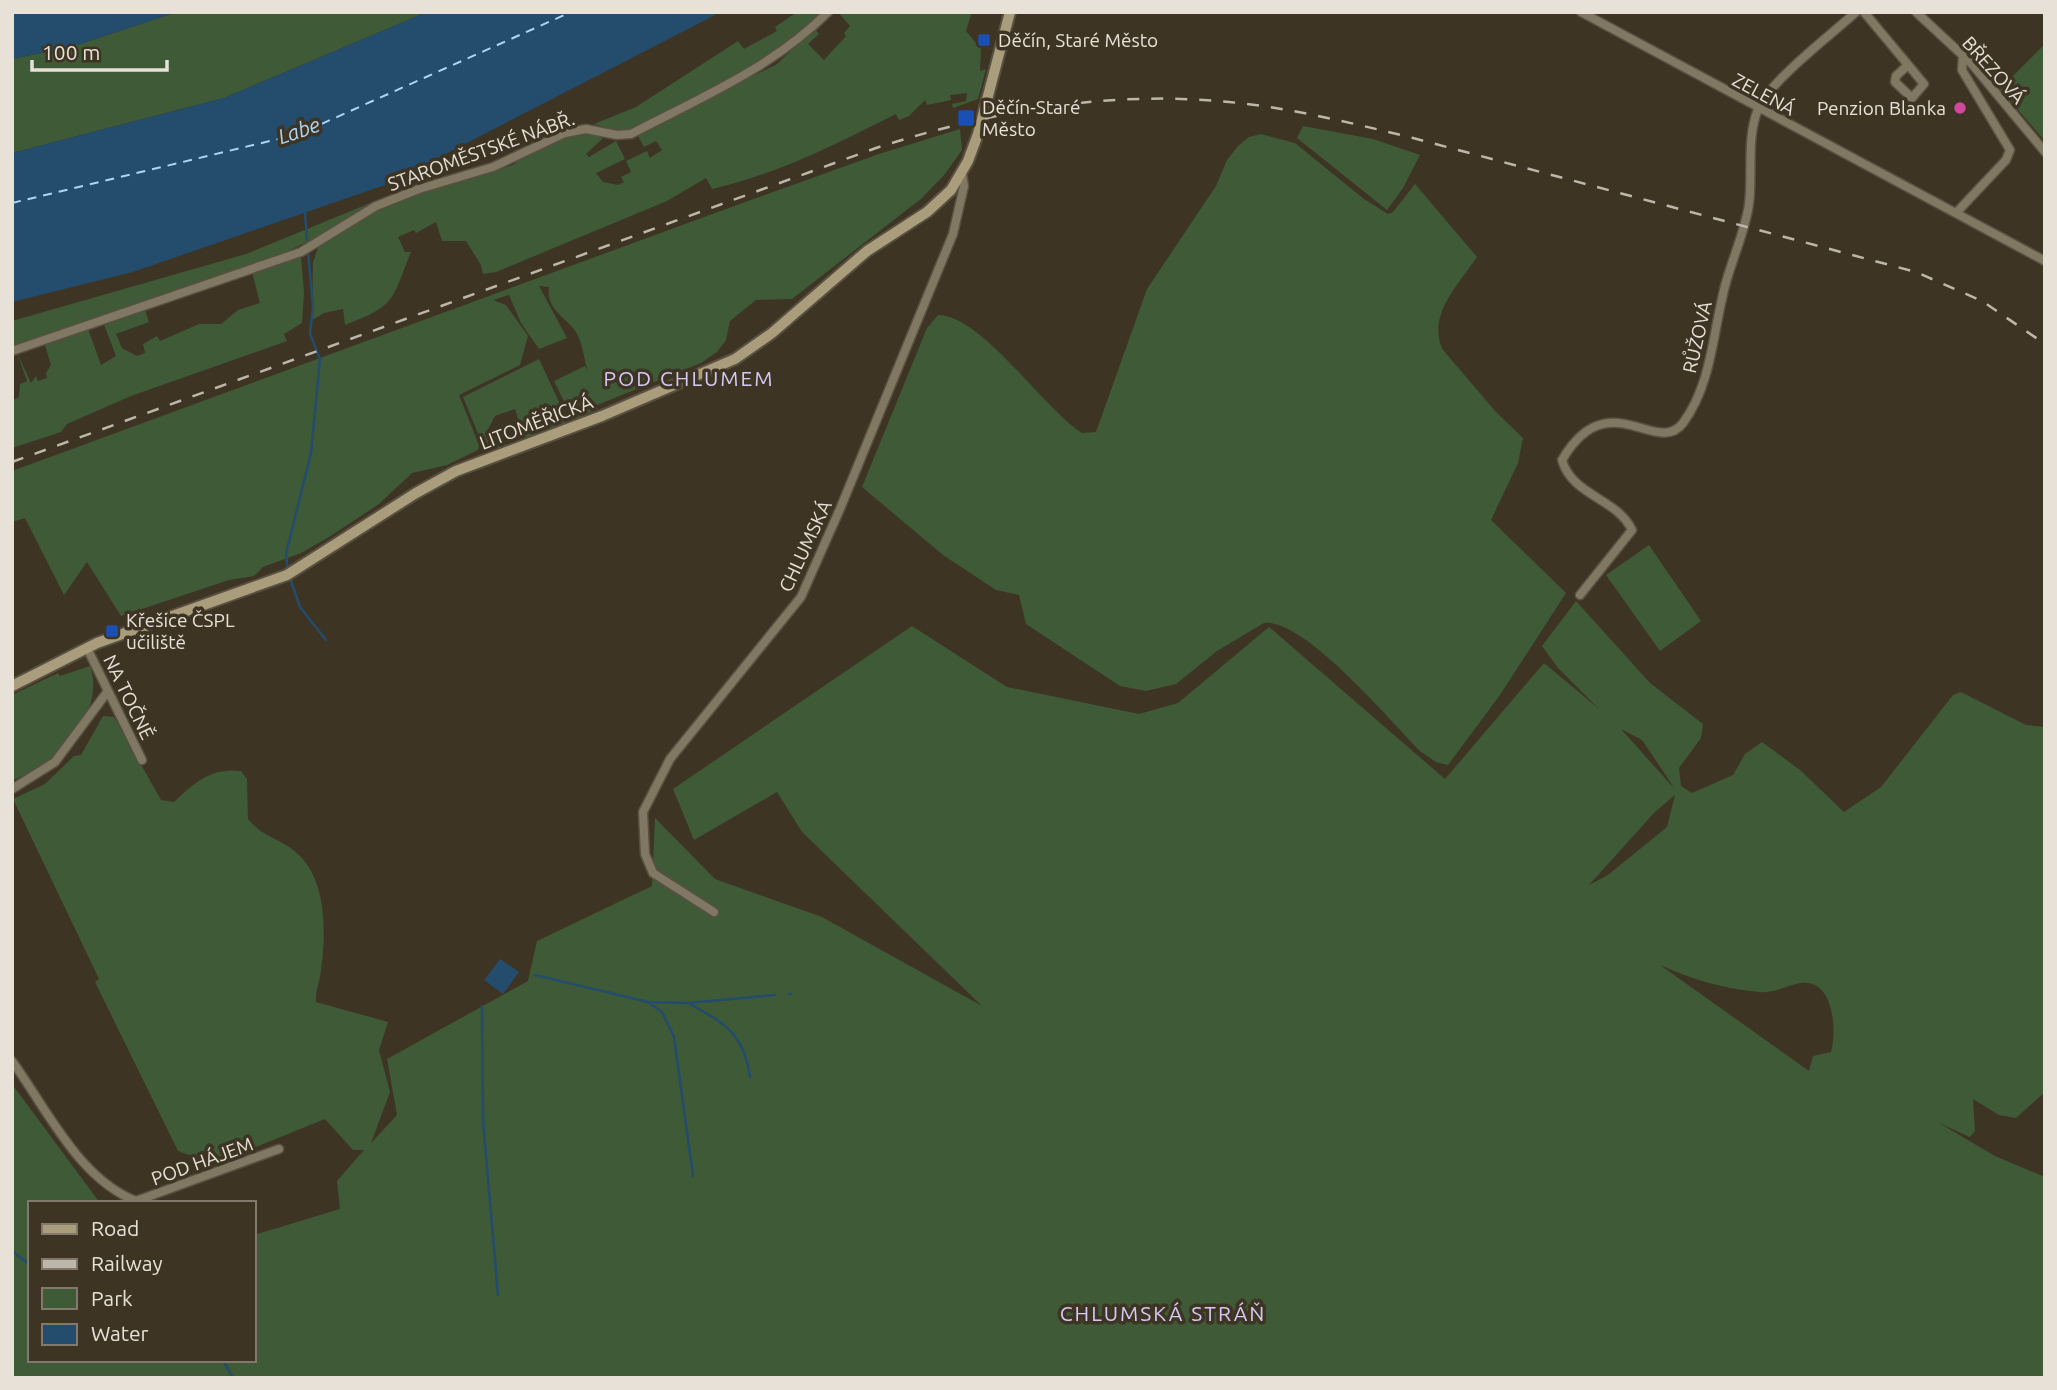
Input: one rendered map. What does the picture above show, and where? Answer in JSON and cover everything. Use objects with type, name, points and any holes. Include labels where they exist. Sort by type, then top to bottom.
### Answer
[{"type":"main road","name":"LITOMĚŘICKÁ","points":[[12,686],[87,648],[290,573],[416,493],[456,471],[602,416],[735,359],[772,333],[867,251],[936,205],[962,173],[979,132],[1010,12]]},
{"type":"street","name":"STAROMĚSTSKÉ NÁBŘ.","points":[[12,351],[301,252],[376,206],[419,189],[494,167],[565,133],[586,129],[617,135],[631,134],[766,64],[804,37],[828,12]]},
{"type":"street","name":"ZELENÁ","points":[[1581,12],[2045,261]]},
{"type":"street","name":"RŮŽOVÁ","points":[[1580,595],[1632,530],[1622,513],[1584,490],[1566,472],[1562,460],[1581,435],[1603,422],[1618,421],[1658,433],[1674,431],[1683,423],[1705,381],[1725,288],[1749,204],[1749,154],[1758,108],[1776,86],[1856,12]]},
{"type":"street","points":[[1864,12],[1908,65]]},
{"type":"street","name":"BŘEZOVÁ","points":[[1916,12],[1963,56],[2045,152]]},
{"type":"street","points":[[1956,213],[2006,160],[2010,150],[1962,70],[1963,56]]},
{"type":"street","name":"CHLUMSKÁ","points":[[714,912],[653,873],[645,853],[643,812],[670,760],[801,597],[953,234],[964,186],[962,173]]},
{"type":"street","name":"NA TOČNĚ","points":[[87,648],[142,760]]},
{"type":"street","points":[[12,789],[55,762],[108,691]]},
{"type":"street","points":[[12,1061],[75,1153],[120,1195],[136,1201]]},
{"type":"street","name":"POD HÁJEM","points":[[136,1201],[279,1149]]},
{"type":"green space","points":[[177,12],[427,12],[224,98],[12,153],[12,59],[74,46]]},
{"type":"green space","points":[[797,12],[823,12],[775,55],[631,130],[618,131],[594,124],[636,107],[738,41],[744,49],[777,31],[775,27]]},
{"type":"green space","points":[[838,12],[972,12],[966,31],[981,49],[980,71],[986,69],[978,99],[953,108],[952,104],[966,101],[967,93],[950,95],[951,100],[927,105],[925,100],[909,116],[899,120],[896,114],[806,157],[760,175],[712,189],[706,178],[667,201],[496,272],[483,274],[481,265],[466,241],[442,241],[436,222],[416,233],[414,230],[398,237],[405,252],[411,252],[395,291],[383,306],[345,325],[343,309],[324,313],[312,320],[313,262],[319,245],[368,215],[402,199],[513,165],[530,151],[576,131],[601,135],[602,139],[586,154],[589,157],[616,141],[625,159],[596,173],[603,182],[618,185],[624,182],[621,177],[631,172],[626,161],[647,151],[650,158],[662,150],[656,141],[644,147],[637,134],[777,64],[814,28],[819,34],[808,44],[824,60],[846,36],[844,33],[850,26]]},
{"type":"green space","points":[[2045,44],[2045,141],[2000,89]]},
{"type":"green space","points":[[1303,126],[1373,139],[1420,155],[1403,188],[1387,210],[1297,138]]},
{"type":"green space","points":[[960,129],[962,150],[945,174],[922,198],[792,299],[756,300],[730,321],[726,340],[717,352],[701,363],[597,405],[598,409],[573,420],[554,381],[585,366],[588,372],[579,338],[554,308],[549,287],[539,286],[567,338],[539,349],[521,323],[509,295],[493,300],[506,305],[528,336],[520,365],[459,395],[479,445],[478,450],[447,465],[412,473],[379,504],[329,537],[301,553],[263,567],[254,576],[229,580],[121,616],[87,562],[64,595],[25,518],[12,522],[12,471],[715,213],[879,154]]},
{"type":"green space","points":[[1261,134],[1295,143],[1364,199],[1388,214],[1393,212],[1415,184],[1477,257],[1447,301],[1439,325],[1439,337],[1443,350],[1496,412],[1523,438],[1518,463],[1491,520],[1566,593],[1500,695],[1448,765],[1436,762],[1420,751],[1346,674],[1301,637],[1281,626],[1264,623],[1217,651],[1176,684],[1146,691],[1120,686],[1026,624],[1019,595],[996,590],[943,555],[862,487],[927,328],[938,315],[955,319],[992,345],[1082,433],[1096,432],[1147,289],[1216,186],[1227,160],[1249,137]]},
{"type":"green space","points":[[380,199],[328,232],[271,259],[12,347],[12,321],[246,254]]},
{"type":"green space","points":[[301,256],[304,293],[302,323],[284,334],[287,341],[131,396],[67,424],[61,432],[12,448],[12,401],[19,397],[20,384],[27,381],[17,353],[31,383],[36,376],[38,381],[47,378],[46,373],[51,365],[44,342],[87,326],[101,365],[116,356],[103,322],[145,309],[149,322],[116,334],[122,348],[137,356],[145,353],[143,344],[157,336],[160,341],[199,324],[221,324],[238,310],[260,303],[252,272]]},
{"type":"green space","points":[[539,359],[567,419],[564,423],[524,438],[515,409],[495,416],[485,435],[501,430],[506,446],[486,453],[463,397]]},
{"type":"green space","points":[[1649,545],[1701,621],[1660,651],[1606,575]]},
{"type":"green space","points":[[1576,601],[1650,683],[1703,724],[1701,738],[1679,768],[1681,786],[1692,793],[1733,775],[1745,754],[1762,742],[1800,770],[1844,812],[1881,787],[1953,695],[1961,692],[2026,725],[2045,727],[2045,1092],[2016,1118],[1999,1115],[1973,1099],[1975,1131],[1970,1137],[1939,1123],[1995,1156],[2045,1177],[2045,1378],[12,1378],[12,1084],[99,1201],[28,1201],[28,1362],[256,1362],[256,1234],[340,1209],[337,1181],[364,1150],[353,1150],[325,1119],[219,1162],[206,1161],[178,1151],[95,982],[99,979],[13,799],[45,784],[74,756],[81,755],[103,716],[114,717],[161,800],[174,802],[196,783],[212,774],[230,770],[241,771],[247,779],[248,819],[261,831],[294,850],[309,867],[320,895],[324,926],[323,956],[316,1002],[388,1022],[379,1050],[390,1092],[371,1143],[397,1115],[387,1059],[528,981],[537,941],[652,886],[655,818],[715,879],[822,917],[982,1006],[802,832],[777,792],[694,840],[673,789],[912,626],[1007,687],[1139,714],[1178,703],[1269,627],[1445,779],[1544,663],[1599,709],[1558,668],[1542,646]],"holes":[[[1621,729],[1642,740],[1673,786]],[[1675,795],[1667,827],[1608,875],[1589,885],[1654,813]],[[1660,965],[1708,983],[1746,991],[1770,992],[1801,983],[1812,984],[1827,997],[1831,1008],[1831,1052],[1813,1056],[1809,1071]]]},
{"type":"green space","points":[[90,666],[93,693],[84,721],[76,733],[46,764],[12,781],[12,695],[58,673],[60,676]]},
{"type":"water","points":[[12,12],[177,12],[74,46],[12,59]]},
{"type":"water","name":"Labe","points":[[427,12],[721,12],[385,185],[133,272],[12,302],[12,153],[224,98]]},
{"type":"water","points":[[500,959],[519,972],[503,994],[484,980]]},
{"type":"waterway","points":[[305,212],[307,240]]},
{"type":"waterway","points":[[288,571],[286,554],[311,453],[320,359],[310,334],[313,307],[308,251]]},
{"type":"waterway","points":[[290,578],[300,607],[326,640]]},
{"type":"waterway","points":[[535,975],[648,1002],[688,1003],[775,995]]},
{"type":"waterway","points":[[648,1002],[662,1012],[674,1037],[693,1176]]},
{"type":"waterway","points":[[690,1004],[714,1018],[738,1040],[750,1077]]},
{"type":"waterway","points":[[482,1006],[483,1121],[498,1295]]},
{"type":"waterway","points":[[12,1251],[28,1263]]},
{"type":"waterway","points":[[224,1362],[233,1378]]},
{"type":"ferry route","points":[[12,203],[299,134],[571,12]]},
{"type":"railway","points":[[12,462],[876,148],[1006,114],[1139,99],[1229,102],[1344,122],[1916,272],[1982,301],[2045,344]]},
{"type":"place","name":"Děčín, Staré Město","points":[[984,40]]},
{"type":"place","name":"Penzion Blanka","points":[[1960,108]]},
{"type":"place","name":"Děčín-Staré Město","points":[[966,118]]},
{"type":"place","name":"Křešice ČSPL učiliště","points":[[112,631]]},
{"type":"district","name":"POD CHLUMEM","points":[[689,379]]},
{"type":"district","name":"CHLUMSKÁ STRÁŇ","points":[[1163,1314]]}]
